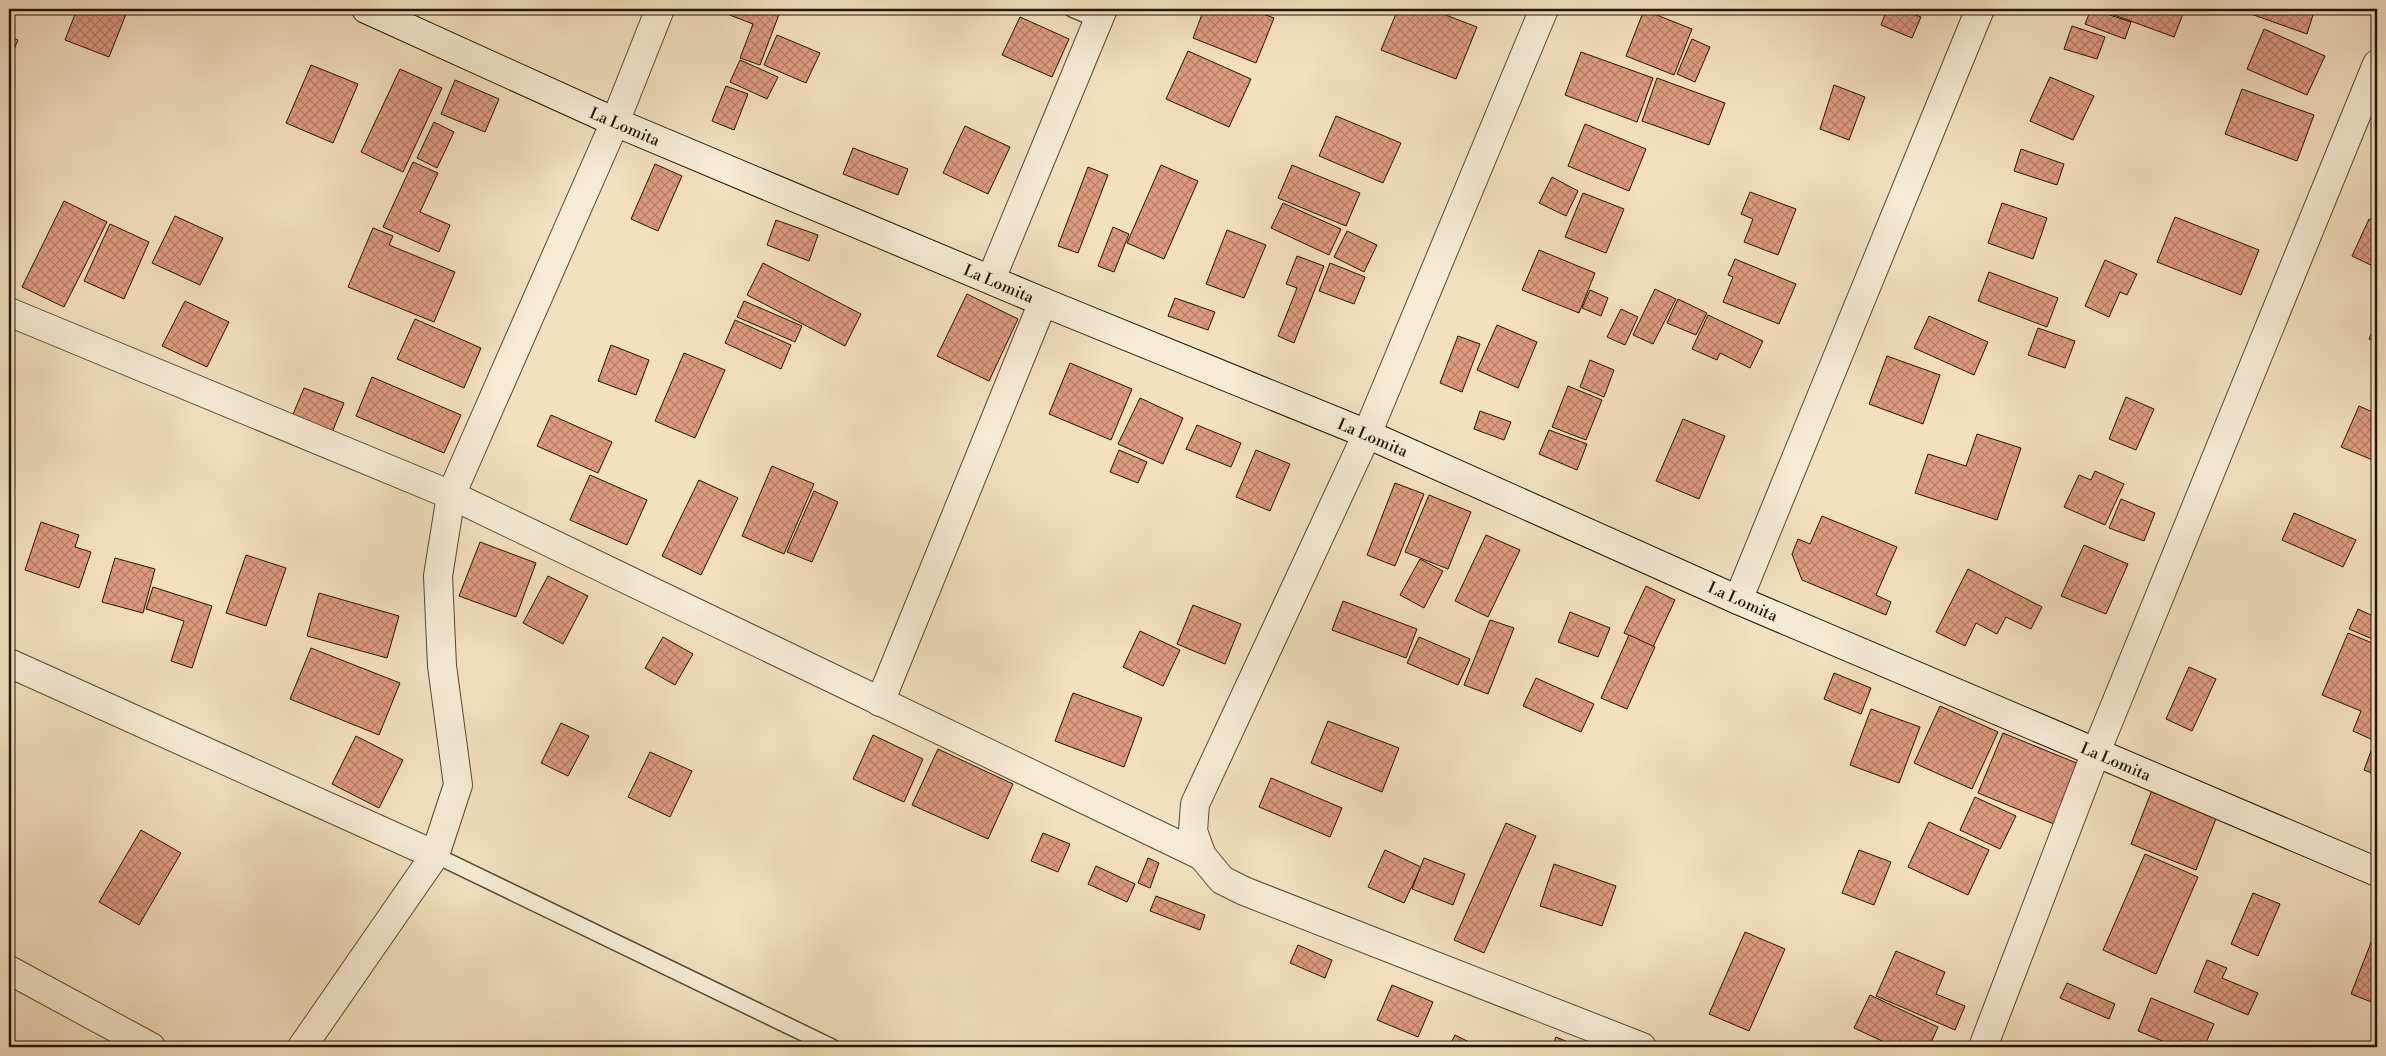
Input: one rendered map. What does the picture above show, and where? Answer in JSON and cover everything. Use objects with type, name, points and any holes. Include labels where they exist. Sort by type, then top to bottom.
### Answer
[{"type":"street","name":"La Lomita","points":[[366,9],[615,122],[1043,302],[1367,434],[1738,600],[2377,872]]},
{"type":"street","points":[[302,1047],[436,855],[458,785],[442,666],[438,576],[451,495],[615,122],[660,9]]},
{"type":"street","points":[[1544,9],[1367,434],[1195,804],[1193,831],[1202,856],[1222,880],[1244,891],[1642,1047]]},
{"type":"street","points":[[1738,600],[1980,9]]},
{"type":"street","points":[[991,279],[1100,14]]},
{"type":"street","points":[[1983,1047],[2096,752],[2377,64]]},
{"type":"street","points":[[880,702],[1043,302]]},
{"type":"street","points":[[9,312],[451,495],[1202,856]]},
{"type":"street","points":[[9,663],[436,855]]},
{"type":"street","points":[[9,970],[151,1047]]},
{"type":"lane","points":[[1072,9],[1100,14]]},
{"type":"lane","points":[[436,855],[832,1047]]},
{"type":"building","points":[[77,9],[128,9],[109,57],[65,40]]},
{"type":"building","points":[[720,9],[781,9],[760,65],[740,58],[753,24],[719,11]]},
{"type":"building","points":[[1204,9],[1250,9],[1274,18],[1256,63],[1193,38]]},
{"type":"building","points":[[1398,9],[1430,9],[1477,27],[1456,79],[1381,50]]},
{"type":"building","points":[[1887,9],[1900,9],[1921,17],[1912,38],[1881,25]]},
{"type":"building","points":[[2091,9],[2109,9],[2107,14],[2131,22],[2125,39],[2085,24]]},
{"type":"building","points":[[2110,9],[2185,9],[2174,37],[2109,13]]},
{"type":"building","points":[[2237,9],[2296,9],[2313,15],[2307,34]]},
{"type":"building","points":[[1644,10],[1692,29],[1674,75],[1626,56]]},
{"type":"building","points":[[1020,17],[1069,39],[1052,77],[1002,55]]},
{"type":"building","points":[[2072,26],[2105,37],[2097,59],[2064,49]]},
{"type":"building","points":[[2264,29],[2325,56],[2307,95],[2247,69]]},
{"type":"building","points":[[777,35],[820,53],[806,83],[764,65]]},
{"type":"building","points":[[9,36],[18,40],[9,61]]},
{"type":"building","points":[[1692,39],[1710,47],[1695,82],[1677,74]]},
{"type":"building","points":[[1188,51],[1251,79],[1229,127],[1166,99]]},
{"type":"building","points":[[1581,52],[1653,78],[1637,122],[1565,95]]},
{"type":"building","points":[[740,60],[778,77],[767,99],[730,82]]},
{"type":"building","points":[[311,65],[358,84],[333,143],[286,123]]},
{"type":"building","points":[[400,69],[442,88],[403,172],[361,152]]},
{"type":"building","points":[[2050,77],[2094,96],[2073,140],[2030,121]]},
{"type":"building","points":[[1657,78],[1725,103],[1709,145],[1642,121]]},
{"type":"building","points":[[455,80],[499,99],[485,132],[441,114]]},
{"type":"building","points":[[1834,85],[1865,97],[1849,140],[1820,129]]},
{"type":"building","points":[[726,86],[748,94],[734,130],[712,121]]},
{"type":"building","points":[[2242,89],[2314,115],[2297,161],[2225,134]]},
{"type":"building","points":[[1336,116],[1401,143],[1383,183],[1319,156]]},
{"type":"building","points":[[434,122],[454,132],[437,168],[417,158]]},
{"type":"building","points":[[1585,124],[1646,149],[1629,191],[1568,166]]},
{"type":"building","points":[[965,126],[1010,147],[988,194],[943,173]]},
{"type":"building","points":[[853,148],[908,169],[898,195],[843,174]]},
{"type":"building","points":[[2021,149],[2064,164],[2057,185],[2014,171]]},
{"type":"building","points":[[413,162],[438,173],[420,212],[450,225],[439,252],[383,227]]},
{"type":"building","points":[[655,164],[682,176],[658,231],[631,219]]},
{"type":"building","points":[[1161,165],[1198,181],[1164,259],[1127,243]]},
{"type":"building","points":[[1292,165],[1360,193],[1346,226],[1278,198]]},
{"type":"building","points":[[1088,167],[1108,175],[1078,253],[1058,246]]},
{"type":"building","points":[[1552,177],[1578,191],[1566,216],[1539,203]]},
{"type":"building","points":[[1750,192],[1796,209],[1778,255],[1744,242],[1753,219],[1741,214]]},
{"type":"building","points":[[1583,193],[1624,209],[1606,253],[1565,237]]},
{"type":"building","points":[[64,201],[107,222],[64,307],[22,287]]},
{"type":"building","points":[[1283,203],[1341,229],[1329,255],[1271,228]]},
{"type":"building","points":[[2002,203],[2047,218],[2033,259],[1988,243]]},
{"type":"building","points":[[175,216],[223,238],[200,285],[152,263]]},
{"type":"building","points":[[2175,217],[2259,250],[2241,295],[2157,262]]},
{"type":"building","points":[[2369,219],[2377,223],[2377,268],[2352,256]]},
{"type":"building","points":[[776,220],[818,235],[809,261],[767,245]]},
{"type":"building","points":[[110,224],[149,242],[124,299],[84,281]]},
{"type":"building","points":[[1113,227],[1129,234],[1114,272],[1098,266]]},
{"type":"building","points":[[373,228],[393,236],[389,245],[455,272],[434,322],[348,287]]},
{"type":"building","points":[[1227,230],[1266,245],[1244,298],[1206,284]]},
{"type":"building","points":[[1347,231],[1377,245],[1364,272],[1334,257]]},
{"type":"building","points":[[1539,250],[1595,273],[1579,313],[1522,290]]},
{"type":"building","points":[[1297,256],[1324,266],[1294,343],[1278,336],[1297,288],[1286,284]]},
{"type":"building","points":[[1735,259],[1796,284],[1779,324],[1723,302],[1733,277],[1728,275]]},
{"type":"building","points":[[2105,260],[2137,274],[2127,295],[2120,292],[2109,317],[2085,306]]},
{"type":"building","points":[[763,263],[861,314],[845,346],[747,295]]},
{"type":"building","points":[[1330,263],[1365,277],[1354,304],[1319,291]]},
{"type":"building","points":[[1989,272],[2058,298],[2047,327],[1978,301]]},
{"type":"building","points":[[1655,289],[1676,299],[1653,344],[1633,335]]},
{"type":"building","points":[[1590,290],[1608,298],[1601,316],[1582,308]]},
{"type":"building","points":[[967,294],[1018,319],[989,381],[937,356]]},
{"type":"building","points":[[1175,298],[1215,312],[1208,330],[1168,316]]},
{"type":"building","points":[[1678,299],[1707,313],[1696,335],[1667,323]]},
{"type":"building","points":[[185,301],[229,322],[207,367],[162,346]]},
{"type":"building","points":[[744,301],[802,326],[795,342],[737,317]]},
{"type":"building","points":[[1621,309],[1638,317],[1625,345],[1607,337]]},
{"type":"building","points":[[1708,315],[1763,341],[1750,368],[1720,353],[1717,360],[1692,349]]},
{"type":"building","points":[[1929,316],[1988,342],[1974,375],[1914,348]]},
{"type":"building","points":[[415,319],[481,348],[464,388],[397,359]]},
{"type":"building","points":[[735,320],[791,345],[781,369],[725,343]]},
{"type":"building","points":[[2377,321],[2377,343],[2369,339]]},
{"type":"building","points":[[1497,325],[1537,342],[1518,388],[1477,370]]},
{"type":"building","points":[[2038,328],[2075,341],[2065,368],[2028,355]]},
{"type":"building","points":[[1458,336],[1480,344],[1462,392],[1440,383]]},
{"type":"building","points":[[611,345],[649,360],[636,395],[598,381]]},
{"type":"building","points":[[684,353],[725,370],[695,438],[655,421]]},
{"type":"building","points":[[1887,356],[1940,375],[1923,424],[1869,404]]},
{"type":"building","points":[[1590,360],[1614,370],[1604,397],[1580,387]]},
{"type":"building","points":[[2377,362],[2377,374],[2373,373]]},
{"type":"building","points":[[1070,363],[1132,389],[1111,440],[1049,414]]},
{"type":"building","points":[[372,377],[461,415],[444,453],[356,416]]},
{"type":"building","points":[[1568,386],[1602,400],[1586,440],[1552,427]]},
{"type":"building","points":[[304,388],[344,403],[331,435],[291,419]]},
{"type":"building","points":[[2126,397],[2154,409],[2136,450],[2109,439]]},
{"type":"building","points":[[1140,398],[1183,418],[1163,464],[1118,444]]},
{"type":"building","points":[[2359,406],[2377,414],[2377,455],[2375,461],[2341,447]]},
{"type":"building","points":[[1480,411],[1511,422],[1504,440],[1474,429]]},
{"type":"building","points":[[551,415],[612,442],[598,473],[537,446]]},
{"type":"building","points":[[1683,419],[1725,436],[1699,499],[1656,481]]},
{"type":"building","points":[[1197,425],[1241,443],[1231,467],[1186,449]]},
{"type":"building","points":[[1549,430],[1587,444],[1577,470],[1539,454]]},
{"type":"building","points":[[1977,434],[2021,448],[1997,520],[1915,493],[1928,454],[1966,466]]},
{"type":"building","points":[[1119,450],[1147,462],[1138,483],[1110,472]]},
{"type":"building","points":[[1256,450],[1290,464],[1270,511],[1236,497]]},
{"type":"building","points":[[772,466],[814,484],[784,554],[742,536]]},
{"type":"building","points":[[2095,471],[2124,484],[2105,525],[2064,507],[2079,475],[2091,480]]},
{"type":"building","points":[[590,475],[647,500],[627,545],[570,520]]},
{"type":"building","points":[[699,480],[738,498],[701,575],[662,556]]},
{"type":"building","points":[[1395,483],[1424,494],[1395,566],[1367,555]]},
{"type":"building","points":[[814,491],[838,502],[812,562],[787,552]]},
{"type":"building","points":[[1429,495],[1471,512],[1448,569],[1405,552]]},
{"type":"building","points":[[2121,499],[2155,513],[2144,541],[2109,528]]},
{"type":"building","points":[[2294,513],[2356,540],[2343,567],[2282,540]]},
{"type":"building","points":[[1822,516],[1897,547],[1876,595],[1891,602],[1886,615],[1802,580],[1792,554],[1798,539],[1810,544]]},
{"type":"building","points":[[41,522],[79,535],[75,547],[91,552],[79,588],[25,570]]},
{"type":"building","points":[[1486,535],[1520,550],[1488,617],[1455,601]]},
{"type":"building","points":[[480,542],[536,563],[516,617],[459,596]]},
{"type":"building","points":[[2084,545],[2128,564],[2106,614],[2061,596]]},
{"type":"building","points":[[246,555],[286,568],[266,626],[226,613]]},
{"type":"building","points":[[115,558],[155,569],[143,613],[102,602]]},
{"type":"building","points":[[1420,559],[1443,571],[1424,608],[1400,595]]},
{"type":"building","points":[[1968,569],[2042,607],[2031,629],[2006,617],[1997,634],[1976,623],[1965,646],[1936,632]]},
{"type":"building","points":[[548,576],[588,596],[563,644],[523,623]]},
{"type":"building","points":[[1646,586],[1675,600],[1653,647],[1624,633]]},
{"type":"building","points":[[153,587],[212,606],[192,668],[171,661],[184,621],[146,609]]},
{"type":"building","points":[[319,593],[399,616],[387,658],[307,636]]},
{"type":"building","points":[[1343,601],[1417,629],[1406,658],[1332,630]]},
{"type":"building","points":[[1193,605],[1241,624],[1225,664],[1177,644]]},
{"type":"building","points":[[2358,609],[2377,618],[2377,641],[2349,629]]},
{"type":"building","points":[[1570,612],[1610,628],[1598,657],[1558,642]]},
{"type":"building","points":[[1490,620],[1514,628],[1488,694],[1464,685]]},
{"type":"building","points":[[1140,631],[1180,650],[1163,686],[1123,667]]},
{"type":"building","points":[[2348,633],[2377,645],[2377,731],[2373,740],[2353,731],[2361,711],[2322,695]]},
{"type":"building","points":[[1629,635],[1655,647],[1627,709],[1601,698]]},
{"type":"building","points":[[663,637],[693,654],[675,685],[645,668]]},
{"type":"building","points":[[1419,637],[1470,659],[1458,685],[1407,663]]},
{"type":"building","points":[[311,648],[400,683],[379,735],[290,699]]},
{"type":"building","points":[[2189,667],[2216,679],[2192,731],[2166,719]]},
{"type":"building","points":[[1834,673],[1871,688],[1861,714],[1824,699]]},
{"type":"building","points":[[1536,678],[1594,704],[1581,732],[1523,706]]},
{"type":"building","points":[[1073,693],[1142,718],[1124,767],[1055,741]]},
{"type":"building","points":[[1940,706],[1998,732],[1972,789],[1914,763]]},
{"type":"building","points":[[1871,709],[1920,727],[1899,783],[1850,765]]},
{"type":"building","points":[[1328,721],[1399,748],[1382,792],[1311,763]]},
{"type":"building","points":[[561,723],[589,736],[568,776],[541,763]]},
{"type":"building","points":[[2003,733],[2079,764],[2054,824],[1978,793]]},
{"type":"building","points":[[873,735],[923,759],[904,802],[853,779]]},
{"type":"building","points":[[2377,735],[2377,775],[2364,770]]},
{"type":"building","points":[[356,736],[403,760],[379,808],[332,784]]},
{"type":"building","points":[[938,749],[1013,784],[988,839],[912,805]]},
{"type":"building","points":[[650,752],[692,771],[670,817],[628,797]]},
{"type":"building","points":[[1271,778],[1342,808],[1330,837],[1259,807]]},
{"type":"building","points":[[2152,790],[2217,816],[2196,870],[2131,844]]},
{"type":"building","points":[[1975,797],[2016,816],[2000,849],[1960,830]]},
{"type":"building","points":[[1929,822],[1989,850],[1968,895],[1908,867]]},
{"type":"building","points":[[1506,823],[1536,836],[1484,953],[1454,940]]},
{"type":"building","points":[[141,830],[181,853],[139,925],[99,902]]},
{"type":"building","points":[[1043,833],[1070,844],[1058,872],[1031,861]]},
{"type":"building","points":[[1385,850],[1421,867],[1404,903],[1368,887]]},
{"type":"building","points":[[1859,850],[1891,862],[1874,905],[1842,893]]},
{"type":"building","points":[[2145,854],[2198,877],[2156,974],[2103,950]]},
{"type":"building","points":[[1148,858],[1159,863],[1150,888],[1138,883]]},
{"type":"building","points":[[1424,858],[1465,874],[1453,905],[1412,889]]},
{"type":"building","points":[[1554,864],[1616,886],[1602,926],[1540,906]]},
{"type":"building","points":[[1096,866],[1135,884],[1127,902],[1088,884]]},
{"type":"building","points":[[2253,893],[2280,904],[2258,956],[2231,944]]},
{"type":"building","points":[[1156,896],[1205,915],[1200,930],[1150,911]]},
{"type":"building","points":[[2377,927],[2377,994],[2374,1003],[2351,994]]},
{"type":"building","points":[[1745,932],[1785,949],[1749,1031],[1709,1014]]},
{"type":"building","points":[[1298,945],[1332,960],[1325,978],[1290,963]]},
{"type":"building","points":[[1896,951],[1945,972],[1936,994],[1965,1006],[1955,1030],[1876,996]]},
{"type":"building","points":[[2207,960],[2227,968],[2222,978],[2258,993],[2248,1015],[2194,992]]},
{"type":"building","points":[[2067,983],[2115,1004],[2109,1019],[2060,998]]},
{"type":"building","points":[[1392,985],[1433,1002],[1418,1037],[1377,1020]]},
{"type":"building","points":[[1870,995],[1938,1027],[1929,1047],[1895,1047],[1854,1028]]},
{"type":"building","points":[[2151,998],[2214,1024],[2204,1047],[2177,1047],[2138,1031]]},
{"type":"building","points":[[1455,1035],[1479,1047],[1449,1047]]},
{"type":"building","points":[[1556,1037],[1575,1045],[1574,1047],[1552,1047]]}]
